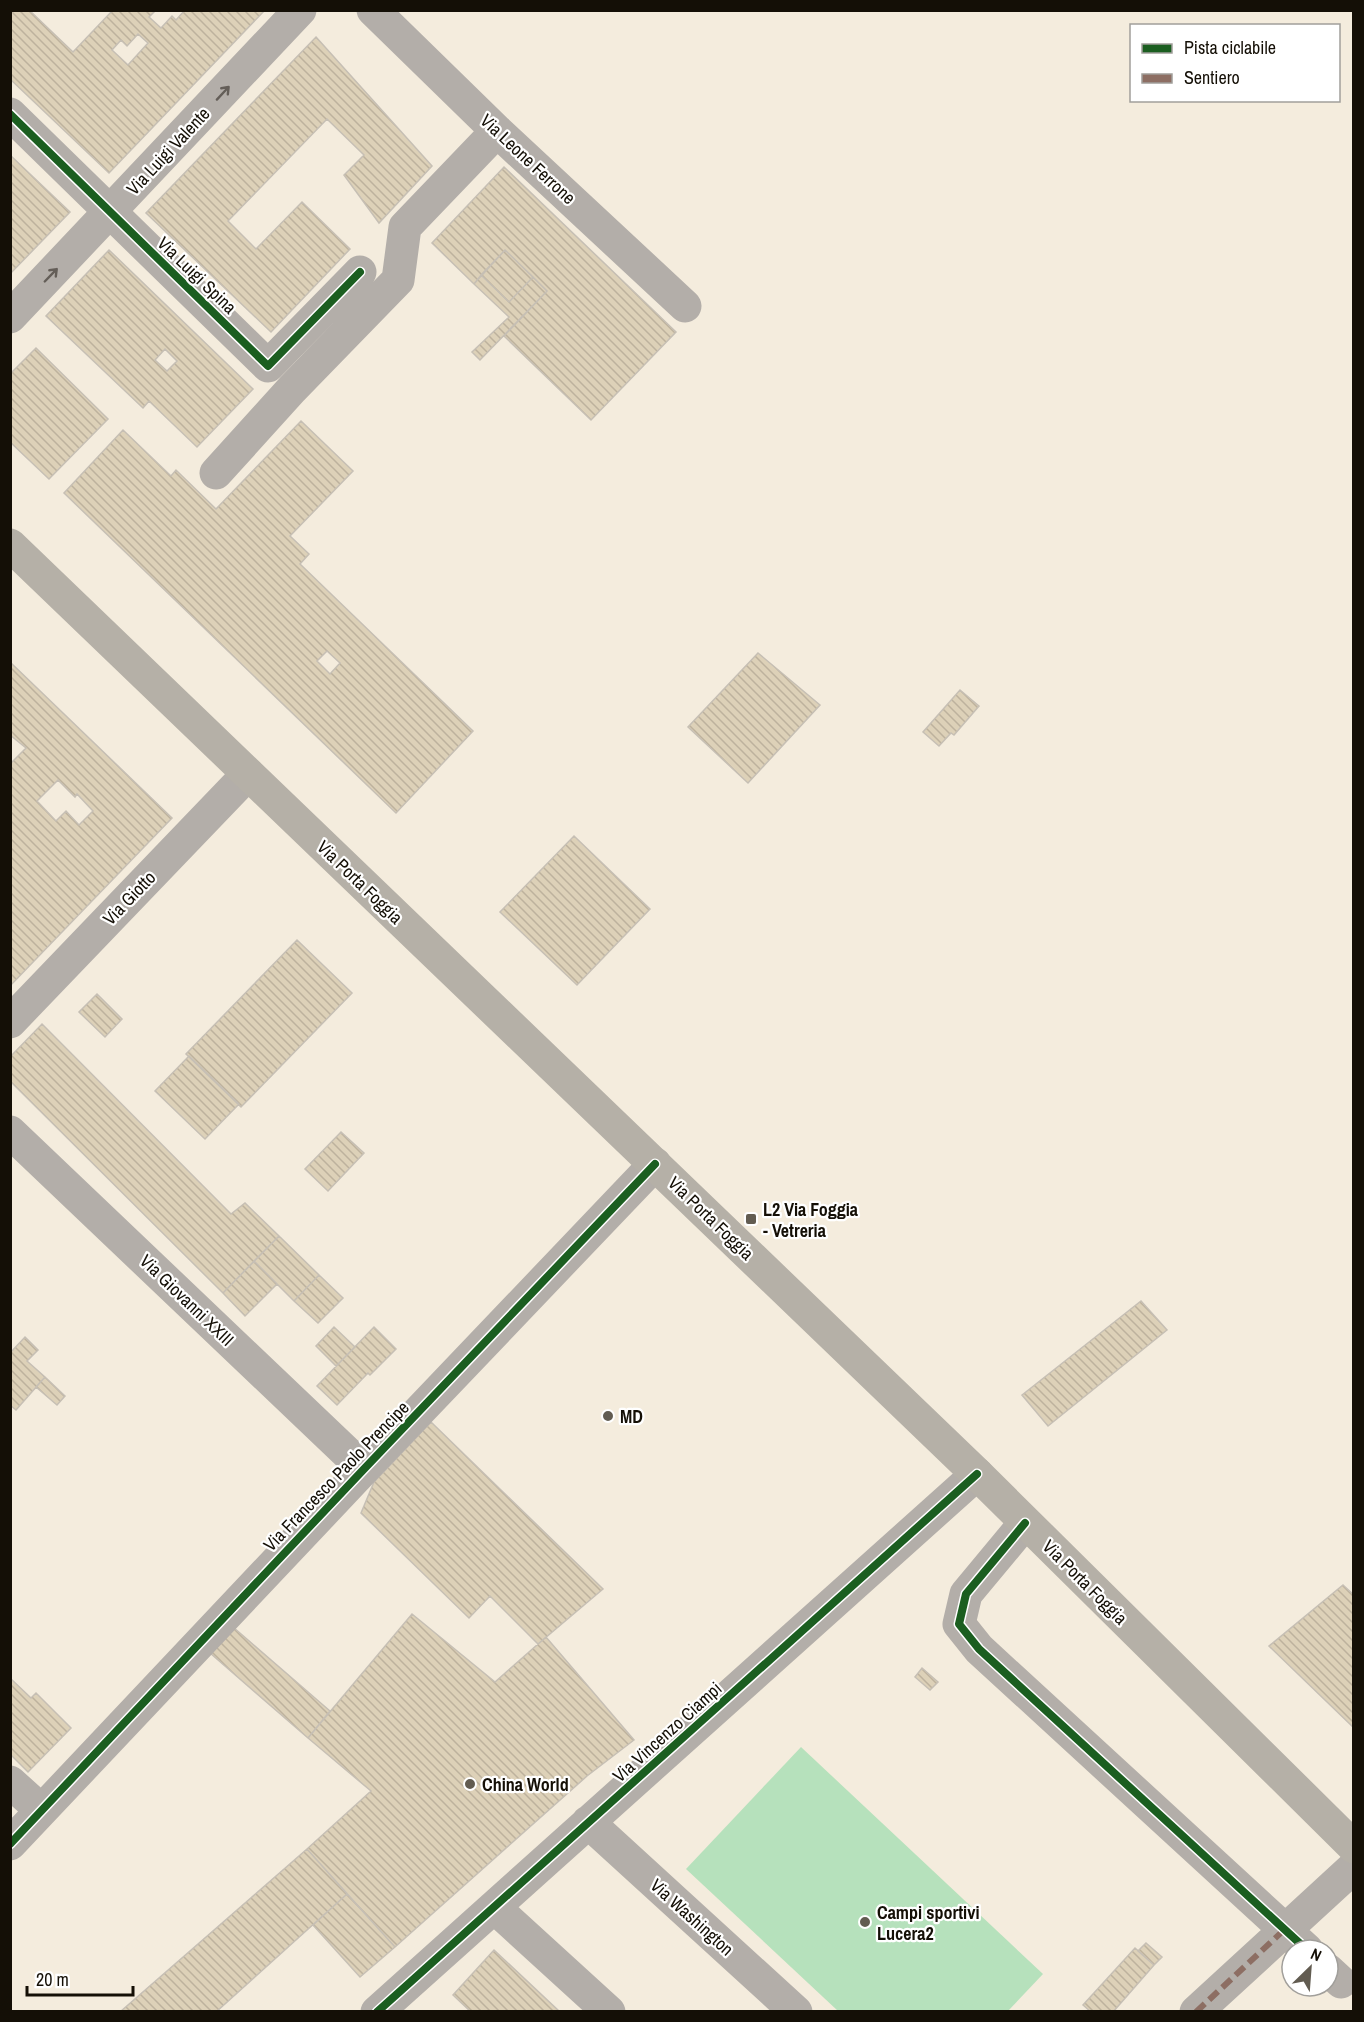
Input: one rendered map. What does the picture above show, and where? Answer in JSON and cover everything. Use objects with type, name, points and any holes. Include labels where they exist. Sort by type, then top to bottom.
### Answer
[{"type":"main road","name":"Via Porta Foggia","points":[[10,546],[977,1474],[1353,1847]]},
{"type":"street","name":"Via Luigi Valente","points":[[10,317],[300,10]]},
{"type":"street","name":"Via Leone Ferrone","points":[[373,10],[497,131],[685,306]]},
{"type":"street","name":"Via Luigi Spina","points":[[10,114],[268,366],[360,272]]},
{"type":"street","points":[[216,473],[292,389],[398,280],[405,227],[497,131]]},
{"type":"street","name":"Via Giotto","points":[[10,1022],[248,774]]},
{"type":"street","name":"Via Giovanni XXIII","points":[[10,1132],[364,1469]]},
{"type":"street","name":"Via Francesco Paolo Prencipe","points":[[10,1844],[655,1164]]},
{"type":"street","name":"Via Vincenzo Ciampi","points":[[378,2011],[977,1474]]},
{"type":"street","points":[[1025,1523],[966,1594],[959,1624],[979,1648],[1294,1938]]},
{"type":"street","points":[[10,1782],[41,1810]]},
{"type":"street","name":"Via Washington","points":[[588,1822],[796,2012]]},
{"type":"street","points":[[1298,1938],[1353,1867]]},
{"type":"street","points":[[494,1907],[609,2012]]},
{"type":"street","points":[[1196,2012],[1280,1952]]},
{"type":"green space","name":"Campi sportivi Lucera2","points":[[801,1747],[1043,1974],[1008,2011],[838,2011],[686,1869]]},
{"type":"building","points":[[10,10],[29,10],[73,52],[113,10],[156,10],[149,17],[161,28],[172,16],[176,20],[185,10],[265,10],[109,173],[10,79]],"holes":[[[138,34],[148,43],[128,65],[112,50],[121,40],[127,46]]]},
{"type":"building","points":[[316,37],[432,166],[379,223],[344,175],[364,155],[327,119],[228,221],[256,249],[302,202],[350,249],[271,332],[146,213]]},
{"type":"building","points":[[10,155],[70,212],[10,274]]},
{"type":"building","points":[[504,167],[676,332],[591,420],[504,336],[547,291],[505,250],[474,284],[432,243]]},
{"type":"building","points":[[109,250],[253,389],[197,447],[149,401],[143,408],[46,316]],"holes":[[[165,349],[177,361],[167,371],[155,360]]]},
{"type":"building","points":[[505,250],[533,277],[509,302],[481,275]]},
{"type":"building","points":[[481,275],[509,302],[533,277],[547,291],[480,360],[472,352],[509,317],[474,284]]},
{"type":"building","points":[[36,348],[108,419],[49,479],[10,442],[10,374]]},
{"type":"building","points":[[301,421],[353,471],[290,536],[309,554],[300,564],[473,731],[396,813],[64,493],[123,430],[171,476],[176,470],[216,509]],"holes":[[[327,651],[340,663],[330,674],[317,661]]]},
{"type":"building","points":[[758,653],[820,705],[748,783],[688,727]]},
{"type":"building","points":[[10,662],[172,818],[10,986],[10,764],[26,748],[10,735]],"holes":[[[58,780],[75,797],[77,794],[93,811],[79,825],[66,811],[56,821],[37,801]]]},
{"type":"building","points":[[960,690],[979,706],[954,735],[951,733],[939,746],[923,732]]},
{"type":"building","points":[[574,836],[650,909],[577,985],[500,912]]},
{"type":"building","points":[[297,940],[352,993],[241,1107],[186,1054]]},
{"type":"building","points":[[97,994],[122,1019],[105,1037],[79,1012]]},
{"type":"building","points":[[42,1024],[231,1214],[245,1203],[279,1236],[223,1293],[10,1081],[10,1057]]},
{"type":"building","points":[[189,1056],[239,1104],[205,1139],[155,1091]]},
{"type":"building","points":[[341,1132],[364,1153],[328,1191],[305,1169]]},
{"type":"building","points":[[279,1236],[319,1275],[294,1301],[254,1261]]},
{"type":"building","points":[[254,1261],[277,1284],[245,1316],[223,1293]]},
{"type":"building","points":[[319,1275],[343,1298],[318,1323],[294,1301]]},
{"type":"building","points":[[1141,1301],[1167,1330],[1048,1426],[1022,1395]]},
{"type":"building","points":[[334,1327],[355,1347],[336,1366],[316,1346]]},
{"type":"building","points":[[374,1327],[396,1349],[370,1375],[368,1373],[337,1405],[317,1386]]},
{"type":"building","points":[[25,1337],[38,1350],[27,1361],[45,1377],[16,1410],[10,1405],[10,1353]]},
{"type":"building","points":[[45,1377],[65,1396],[57,1405],[36,1387]]},
{"type":"building","points":[[431,1422],[603,1589],[538,1644],[490,1596],[469,1618],[361,1513],[374,1482]]},
{"type":"building","points":[[1343,1585],[1354,1595],[1354,1728],[1269,1646]]},
{"type":"building","name":"China World","points":[[412,1614],[495,1682],[546,1637],[634,1740],[587,1776],[395,1947],[307,1849],[371,1791],[308,1738]]},
{"type":"building","points":[[233,1627],[330,1711],[308,1738],[210,1653]]},
{"type":"building","points":[[922,1668],[938,1682],[930,1690],[915,1677]]},
{"type":"building","points":[[10,1678],[31,1698],[36,1693],[71,1728],[28,1772],[10,1754]]},
{"type":"building","points":[[307,1849],[347,1894],[216,2012],[120,2012]]},
{"type":"building","points":[[347,1894],[395,1947],[360,1977],[313,1925]]},
{"type":"building","points":[[1146,1943],[1162,1957],[1154,1965],[1138,1951]]},
{"type":"building","points":[[1135,1948],[1154,1965],[1113,2012],[1091,2012],[1083,2005]]},
{"type":"building","points":[[494,1950],[560,2012],[471,2012],[453,1995]]},
{"type":"marked path","points":[[1196,2012],[1285,1929]]},
{"type":"cycle path","points":[[10,114],[268,366],[360,272]]},
{"type":"cycle path","points":[[10,1844],[655,1164]]},
{"type":"cycle path","points":[[377,2012],[977,1474]]},
{"type":"cycle path","points":[[1025,1523],[966,1594],[959,1624],[979,1649],[1294,1938]]},
{"type":"place","name":"L2 Via Foggia - Vetreria","points":[[751,1219]]},
{"type":"place","name":"MD","points":[[608,1416]]},
{"type":"place","name":"China World","points":[[470,1784]]},
{"type":"place","name":"Campi sportivi Lucera2","points":[[865,1922]]}]
